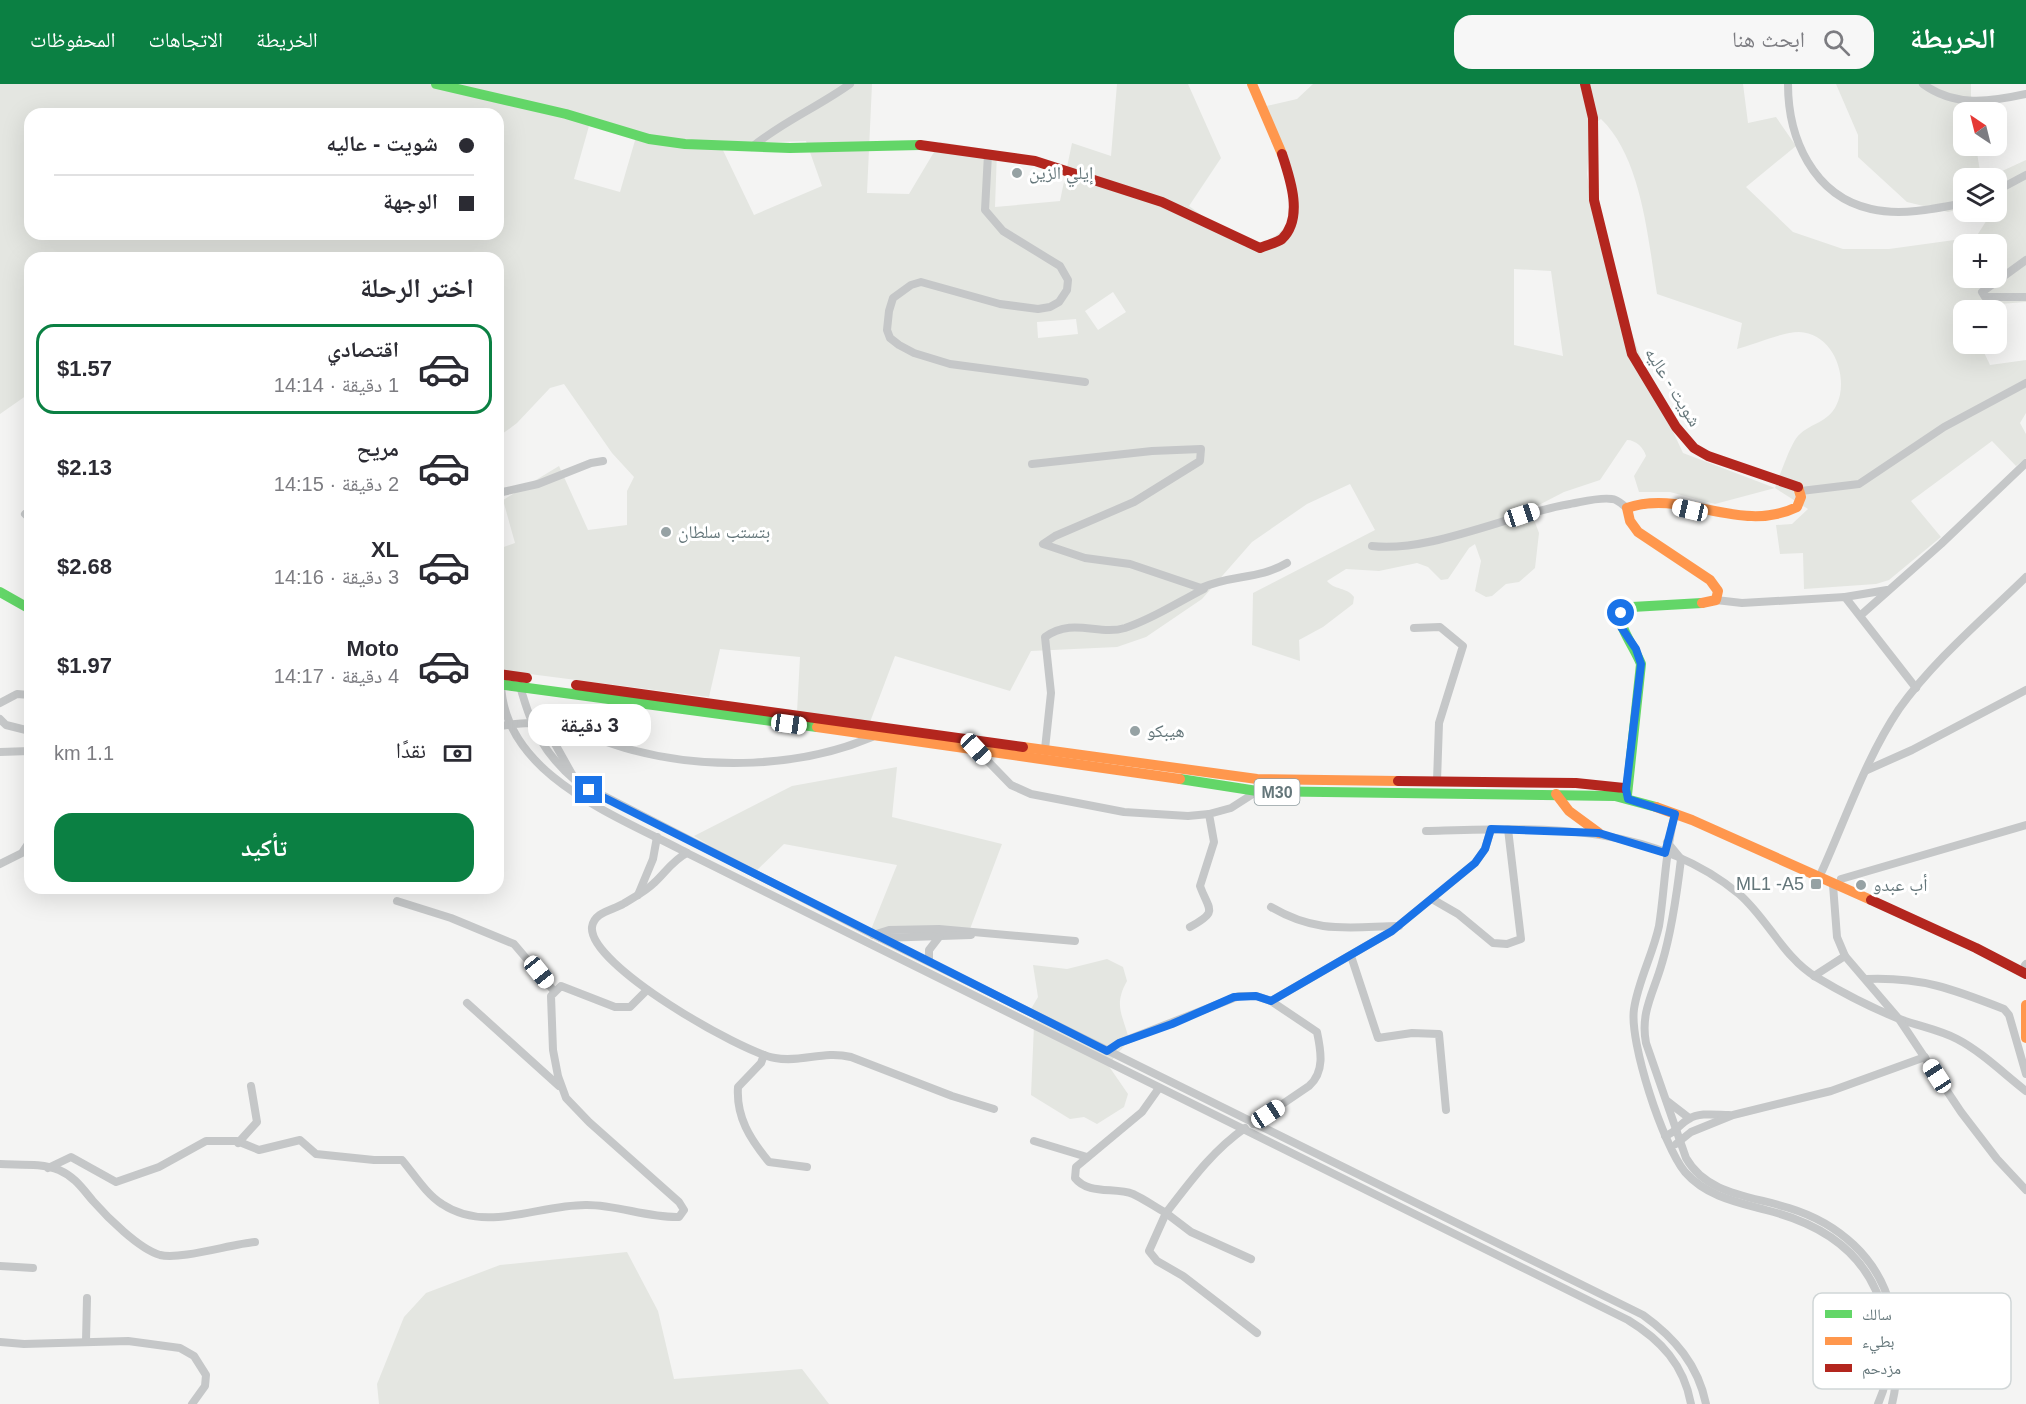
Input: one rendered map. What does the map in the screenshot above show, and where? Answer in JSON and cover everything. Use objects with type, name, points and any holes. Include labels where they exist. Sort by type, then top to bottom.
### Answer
[{"type":"main road","points":[[436,84],[566,114],[649,139],[685,144],[750,148],[926,145],[1035,161],[1162,202],[1260,248],[1270,247],[1279,242],[1294,222],[1295,202],[1286,167],[1252,84]]},
{"type":"main road","name":"شويت - عاليه","points":[[1585,84],[1594,127],[1594,200],[1632,354],[1676,427],[1694,448],[1703,454],[1794,483],[1801,491]]},
{"type":"main road","points":[[1627,794],[1641,664],[1636,649],[1619,624],[1618,617],[1623,611],[1632,607],[1699,604],[1716,600],[1718,591],[1715,584],[1635,530],[1627,515],[1628,508],[1634,503],[1651,501],[1736,515],[1776,516],[1797,507],[1801,491]]},
{"type":"main road","points":[[0,584],[24,597]]},
{"type":"main road","points":[[0,592],[24,606]]},
{"type":"main road","name":"M30","points":[[504,682],[1045,749],[1106,763],[1257,791],[1627,794],[2026,964]]},
{"type":"main road","name":"M30","points":[[504,682],[873,736],[1257,779],[1576,783],[1686,810],[1822,871],[1837,882],[2026,974]]},
{"type":"main road","points":[[1407,781],[1412,792]]},
{"type":"main road","points":[[1556,794],[1569,811],[1599,833]]},
{"type":"main road","points":[[2026,1005],[2026,1038]]},
{"type":"street","points":[[750,148],[766,135],[821,105],[850,84]]},
{"type":"street","points":[[1788,84],[1795,135],[1804,157],[1820,180],[1847,200],[1872,210],[1893,212],[1953,204]]},
{"type":"street","points":[[1923,84],[1953,100],[1965,101],[2026,94]]},
{"type":"street","points":[[988,154],[985,210],[1003,231],[1060,266],[1068,279],[1067,290],[1059,302],[1050,308],[1038,309],[1000,304],[921,282],[911,285],[893,298],[888,311],[887,330],[890,338],[914,353],[950,364],[1085,382]]},
{"type":"street","points":[[2007,185],[2026,175]]},
{"type":"street","points":[[2026,260],[1982,292],[1984,297],[2026,297]]},
{"type":"street","points":[[1801,491],[1859,484],[1944,427],[2026,383]]},
{"type":"street","points":[[1032,464],[1152,450],[1201,449],[1200,461],[1162,486],[1134,502],[1055,536],[1043,544],[1085,558],[1130,564],[1201,588],[1220,579],[1269,573],[1287,563]]},
{"type":"street","points":[[504,492],[538,484],[578,467],[603,461]]},
{"type":"street","points":[[1861,615],[1941,544],[2026,463]]},
{"type":"street","points":[[1372,546],[1389,548],[1421,543],[1539,509],[1580,502],[1612,498],[1628,508]]},
{"type":"street","points":[[1822,871],[1867,770],[1891,723],[1916,688],[2026,577]]},
{"type":"street","points":[[1045,749],[1051,693],[1045,637],[1057,628],[1122,629],[1147,620],[1204,589],[1201,588]]},
{"type":"street","points":[[1716,600],[1742,603],[1845,597],[1887,590]]},
{"type":"street","points":[[1845,597],[1916,688]]},
{"type":"street","points":[[1414,628],[1440,627],[1462,646],[1439,723],[1437,782]]},
{"type":"street","points":[[2017,694],[2026,682]]},
{"type":"street","points":[[520,686],[531,723],[556,764],[577,782],[1138,1078],[1245,1128],[1648,1332],[1666,1349],[1679,1368],[1691,1404]]},
{"type":"street","points":[[1867,770],[1912,750],[2026,690]]},
{"type":"street","points":[[0,703],[17,694],[24,695]]},
{"type":"street","points":[[504,712],[530,754],[567,790],[687,853],[873,939],[929,961],[1253,1124],[1643,1315],[1681,1348],[1694,1369],[1706,1404]]},
{"type":"street","points":[[0,719],[6,725],[24,730]]},
{"type":"street","points":[[504,726],[531,723],[657,756],[723,762],[823,753],[873,736]]},
{"type":"street","points":[[545,726],[577,782]]},
{"type":"street","points":[[976,749],[1011,784],[1030,794],[1124,812],[1188,816],[1209,814],[1231,808],[1257,791]]},
{"type":"street","points":[[0,752],[24,751]]},
{"type":"street","points":[[1190,927],[1206,917],[1210,910],[1200,886],[1214,842],[1209,814]]},
{"type":"street","points":[[1675,814],[1665,853],[1659,926],[1637,998],[1633,1020],[1639,1052],[1669,1147],[1687,1173],[1709,1192],[1730,1201],[1801,1220],[1835,1238],[1859,1261],[1877,1293]]},
{"type":"street","points":[[2026,825],[1837,882],[1837,937],[1845,956],[1899,1019],[1968,1122],[1997,1159],[2026,1190]]},
{"type":"street","points":[[1271,1001],[1351,956],[1398,926],[1475,863],[1485,849],[1491,829]]},
{"type":"street","points":[[1426,831],[1491,829],[1599,833],[1681,859],[1719,880],[1743,898],[1814,976],[1899,1019],[1929,1027],[1960,1041],[2026,1092]]},
{"type":"street","points":[[1432,899],[1458,914],[1493,943],[1507,944],[1521,939],[1508,830]]},
{"type":"street","points":[[638,894],[653,859],[657,837]]},
{"type":"street","points":[[1667,842],[1681,859],[1662,963],[1643,1019],[1646,1043],[1680,1143],[1692,1168],[1713,1185],[1816,1219],[1840,1232],[1865,1256],[1883,1285],[1885,1293]]},
{"type":"street","points":[[0,864],[24,850]]},
{"type":"street","points":[[687,853],[676,858],[654,883],[594,920],[592,927],[597,945],[604,954],[647,990],[679,1011],[764,1055],[787,1060],[835,1053],[994,1109]]},
{"type":"street","points":[[398,901],[451,918],[513,944],[554,991]]},
{"type":"street","points":[[1271,907],[1294,920],[1316,926],[1398,926]]},
{"type":"street","points":[[873,939],[889,930],[921,929],[1075,941]]},
{"type":"street","points":[[873,939],[979,934]]},
{"type":"street","points":[[929,961],[931,945],[939,937]]},
{"type":"street","points":[[1351,956],[1378,1038],[1412,1033],[1439,1034],[1446,1110]]},
{"type":"street","points":[[1814,976],[1845,956]]},
{"type":"street","points":[[1867,979],[1900,978],[1936,983],[2004,1008],[2009,1015],[2026,1074]]},
{"type":"street","points":[[562,1088],[550,1024],[551,996],[554,991],[561,986],[567,987],[615,1007],[630,1007],[647,990]]},
{"type":"street","points":[[1107,1051],[1119,1043],[1172,1024],[1234,997],[1256,996],[1271,1001],[1317,1032],[1320,1068],[1316,1079],[1309,1086],[1253,1124]]},
{"type":"street","points":[[48,1168],[71,1157],[116,1182],[159,1167],[206,1141],[239,1142],[259,1150],[300,1140],[316,1154],[374,1160],[402,1160],[442,1205],[480,1216],[501,1218],[568,1205],[587,1205],[666,1216],[682,1215],[684,1210],[679,1202],[573,1107],[562,1088],[467,1003]]},
{"type":"street","points":[[764,1055],[761,1063],[738,1087],[739,1113],[753,1144],[769,1162],[807,1167]]},
{"type":"street","points":[[1669,1147],[1680,1143],[1690,1132],[1733,1115],[1831,1091],[1925,1057]]},
{"type":"street","points":[[1138,1078],[1142,1068]]},
{"type":"street","points":[[239,1142],[257,1122],[251,1086]]},
{"type":"street","points":[[1159,1088],[1142,1112],[1087,1157],[1074,1173],[1075,1178],[1083,1186],[1133,1194],[1166,1213],[1191,1232],[1251,1260]]},
{"type":"street","points":[[1666,1100],[1689,1118]]},
{"type":"street","points":[[1665,1136],[1676,1132],[1689,1118],[1702,1115],[1733,1115]]},
{"type":"street","points":[[1245,1128],[1202,1166],[1166,1213],[1149,1251],[1157,1261],[1183,1276],[1257,1333]]},
{"type":"street","points":[[1034,1141],[1087,1157]]},
{"type":"street","points":[[0,1164],[48,1168],[69,1175],[81,1185],[100,1208],[141,1245],[161,1255],[174,1256],[255,1242]]},
{"type":"street","points":[[1531,1272],[1536,1262]]},
{"type":"street","points":[[0,1266],[33,1268]]},
{"type":"street","points":[[86,1341],[87,1298]]},
{"type":"street","points":[[0,1342],[24,1344],[86,1341],[162,1344],[187,1351],[199,1362],[206,1380],[203,1391],[192,1404]]},
{"type":"street","points":[[1878,1404],[1883,1389]]},
{"type":"street","points":[[1892,1404],[1895,1389]]},
{"type":"shaded area","points":[[0,84],[872,84],[867,193],[909,194],[940,142],[997,151],[995,207],[1060,201],[1072,143],[1111,156],[1117,84],[1188,84],[1221,158],[1189,206],[1245,247],[1263,243],[1279,233],[1290,219],[1292,210],[1287,177],[1262,107],[1297,99],[1313,84],[1743,84],[1748,123],[1776,117],[1796,146],[1746,187],[1793,232],[1843,249],[1889,249],[1953,240],[1953,288],[2007,288],[2007,234],[1978,234],[1986,222],[2007,222],[2007,169],[2026,160],[2026,302],[2007,303],[2007,300],[1953,300],[1953,354],[1985,354],[1990,365],[2026,360],[2026,413],[2020,423],[2026,434],[2026,458],[2016,466],[1992,441],[1911,501],[1941,537],[1889,580],[1876,584],[1804,589],[1803,553],[1780,554],[1776,525],[1792,524],[1808,509],[1775,488],[1715,504],[1670,492],[1639,492],[1634,476],[1646,456],[1639,445],[1627,440],[1600,480],[1564,492],[1533,508],[1532,514],[1539,533],[1535,568],[1519,582],[1506,584],[1492,596],[1486,597],[1475,591],[1481,561],[1475,544],[1469,548],[1448,579],[1441,580],[1428,567],[1417,563],[1379,571],[1346,569],[1327,581],[1351,594],[1354,597],[1353,604],[1323,627],[1299,640],[1300,661],[1252,645],[1253,593],[1375,530],[1350,484],[1307,504],[1252,542],[1202,599],[1146,637],[1117,647],[1031,651],[1010,691],[895,656],[870,722],[797,712],[800,657],[720,649],[709,697],[504,671],[504,547],[515,543],[504,499],[559,466],[588,530],[627,525],[627,491],[634,477],[612,453],[564,384],[550,388],[517,423],[504,433],[504,252],[24,252],[24,397],[0,414]],"holes":[[[1601,119],[1615,136],[1626,155],[1634,177],[1646,225],[1657,294],[1742,323],[1737,349],[1776,336],[1799,332],[1811,334],[1822,340],[1830,349],[1840,371],[1840,395],[1836,406],[1829,416],[1805,430],[1797,438],[1789,451],[1775,488],[1683,453],[1648,378],[1597,236],[1587,174],[1591,126]],[[589,126],[636,137],[620,192],[574,179]],[[806,141],[822,186],[754,215],[720,144]],[[1514,269],[1551,271],[1563,356],[1514,345]],[[1113,292],[1126,312],[1098,330],[1085,311]],[[1076,319],[1078,334],[1038,338],[1037,322]]]},
{"type":"shaded area","points":[[1836,84],[1971,84],[1971,102],[1953,102],[1953,156],[1978,156],[1979,168],[1953,168],[1953,211],[1948,212],[1907,202],[1858,157],[1858,135]]},
{"type":"shaded area","points":[[897,767],[892,817],[1002,844],[970,929],[870,932],[897,865],[784,844],[754,873],[694,836],[792,786]]},
{"type":"shaded area","points":[[1107,959],[1123,967],[1127,981],[1120,1004],[1129,1040],[1108,1065],[1128,1094],[1124,1107],[1097,1124],[1084,1117],[1070,1119],[1031,1095],[1034,1025],[1031,1009],[1038,997],[1033,965],[1067,969]]},
{"type":"shaded area","points":[[627,1252],[658,1311],[674,1379],[802,1369],[829,1404],[379,1404],[377,1384],[404,1317],[426,1293],[500,1265]]},
{"type":"traffic: fast","points":[[436,84],[566,114],[649,139],[685,144],[790,148],[920,145]]},
{"type":"traffic: fast","points":[[0,592],[24,606]]},
{"type":"traffic: fast","points":[[1627,795],[1641,664],[1624,631],[1620,614],[1632,607],[1702,603]]},
{"type":"traffic: fast","points":[[504,685],[817,727]]},
{"type":"traffic: fast","points":[[1180,779],[1257,791],[1615,796],[1656,807]]},
{"type":"traffic: slow","points":[[1252,84],[1282,154]]},
{"type":"traffic: slow","points":[[1702,603],[1716,600],[1718,591],[1710,580],[1638,532],[1630,521],[1627,508],[1648,503],[1669,503],[1733,514],[1754,516],[1776,514],[1797,507],[1801,497],[1798,487]]},
{"type":"traffic: slow","points":[[817,727],[1180,779]]},
{"type":"traffic: slow","points":[[1023,747],[1257,779],[1398,781]]},
{"type":"traffic: slow","points":[[1556,794],[1569,811],[1599,833]]},
{"type":"traffic: slow","points":[[1656,807],[1692,820],[1871,900]]},
{"type":"traffic: slow","points":[[2026,1005],[2026,1038]]},
{"type":"traffic: jam","points":[[1585,84],[1593,118],[1594,200],[1632,354],[1676,427],[1694,448],[1708,456],[1798,487]]},
{"type":"traffic: jam","points":[[920,145],[1035,161],[1162,202],[1260,248],[1282,239],[1289,230],[1292,220],[1293,198],[1282,154]]},
{"type":"traffic: jam","points":[[504,675],[527,678]]},
{"type":"traffic: jam","points":[[576,685],[1023,747]]},
{"type":"traffic: jam","points":[[1398,781],[1576,783],[1624,788]]},
{"type":"traffic: jam","points":[[1871,900],[1976,948],[2026,974]]},
{"type":"place","name":"إيلي الزين","points":[[1017,173]]},
{"type":"place","name":"بتستب سلطان","points":[[666,532]]},
{"type":"place","name":"هيبكو","points":[[1135,731]]},
{"type":"place","name":"ML1 -A5","points":[[1816,884]]},
{"type":"place","name":"أب عبدو","points":[[1861,885]]},
{"type":"route","points":[[589,790],[1107,1051],[1119,1043],[1190,1017],[1234,997],[1256,996],[1271,1001],[1324,973],[1392,931],[1475,863],[1485,849],[1491,829],[1599,833],[1633,841],[1665,853],[1675,814],[1628,799],[1626,789],[1641,664],[1630,638],[1619,624],[1618,617],[1621,613]]}]
